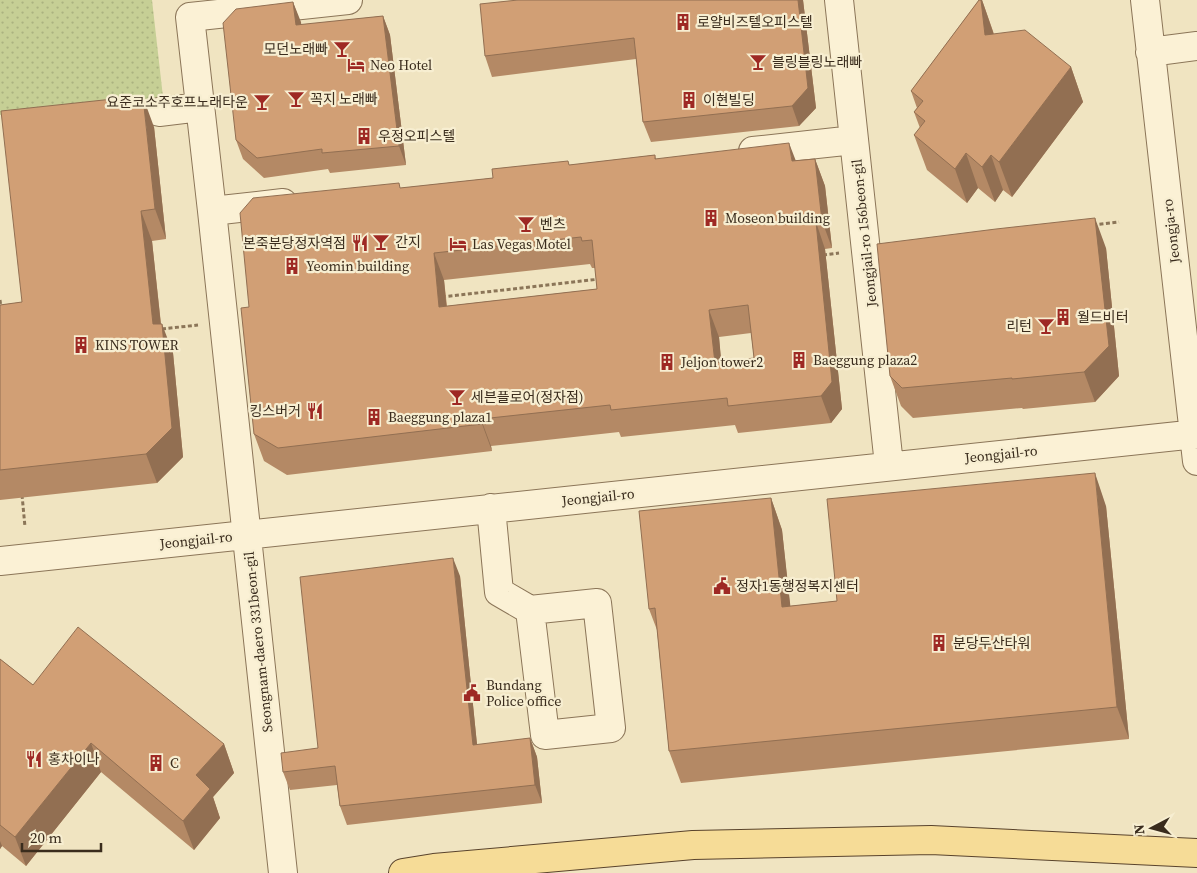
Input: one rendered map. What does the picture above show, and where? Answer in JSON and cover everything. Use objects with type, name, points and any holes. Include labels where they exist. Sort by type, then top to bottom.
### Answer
[{"type":"main road","points":[[403,873],[434,868],[693,845],[931,840],[1197,853]]},
{"type":"street","name":"Seongnam-daero 331beon-gil","points":[[283,873],[190,17],[348,0]]},
{"type":"street","name":"Jeongjail-ro 156beon-gil","points":[[839,0],[889,465]]},
{"type":"street","name":"Jeongja-ro","points":[[1145,0],[1197,461]]},
{"type":"street","points":[[1150,52],[1197,46]]},
{"type":"street","points":[[159,112],[200,107]]},
{"type":"street","points":[[726,154],[854,140]]},
{"type":"street","points":[[212,211],[302,201]]},
{"type":"street","name":"Jeongjail-ro","points":[[0,561],[889,465],[1195,434]]},
{"type":"street","points":[[491,508],[499,592],[530,610],[597,603],[611,728],[545,735],[530,610]]},
{"type":"path","points":[[1090,225],[1120,222]]},
{"type":"path","points":[[816,256],[866,250]]},
{"type":"path","points":[[442,297],[609,278]]},
{"type":"path","points":[[0,300],[1,310]]},
{"type":"path","points":[[159,330],[224,321]]},
{"type":"path","points":[[21,487],[25,527]]},
{"type":"green space","points":[[0,0],[152,0],[163,97],[0,115]]},
{"type":"building","points":[[518,0],[798,0],[808,88],[792,106],[643,122],[634,38],[485,56],[480,4]]},
{"type":"building","points":[[979,0],[981,0],[985,35],[1025,30],[1071,67],[999,162],[991,155],[982,167],[966,153],[955,169],[914,135],[925,121],[914,112],[923,101],[911,91]]},
{"type":"building","points":[[293,2],[296,25],[383,16],[399,146],[322,153],[322,149],[257,158],[236,140],[223,23],[236,9]]},
{"type":"building","points":[[143,97],[155,209],[141,211],[153,324],[162,324],[172,428],[146,454],[0,470],[0,305],[22,302],[1,111]]},
{"type":"building","points":[[789,143],[792,161],[815,159],[822,221],[816,222],[832,382],[821,396],[728,406],[727,398],[611,410],[610,405],[481,419],[482,424],[278,448],[254,434],[241,308],[249,307],[240,213],[253,198],[399,183],[400,188],[493,178],[492,169],[568,161],[569,165],[655,155],[655,159]],"holes":[[[581,237],[582,241],[592,240],[597,289],[439,307],[434,253]],[[748,305],[754,358],[715,363],[709,310]]]},
{"type":"building","points":[[1095,218],[1109,346],[1084,372],[902,388],[890,376],[877,244]]},
{"type":"building","name":"분당두산타워","points":[[1095,473],[1117,707],[669,751],[655,608],[649,609],[639,511],[771,498],[782,607],[837,601],[827,499]]},
{"type":"building","points":[[453,558],[473,745],[530,738],[535,785],[340,806],[335,766],[283,772],[281,753],[318,748],[300,577]]},
{"type":"building","points":[[78,627],[224,744],[196,775],[210,789],[183,821],[91,743],[15,837],[0,825],[0,659],[33,685]]},
{"type":"place","name":"로얄비즈텔오피스텔","points":[[683,22]]},
{"type":"place","name":"모던노래빠","points":[[342,49]]},
{"type":"place","name":"블링블링노래빠","points":[[758,62]]},
{"type":"place","name":"Neo Hotel","points":[[356,65]]},
{"type":"place","name":"꼭지 노래빠","points":[[296,99]]},
{"type":"place","name":"이현빌딩","points":[[689,100]]},
{"type":"place","name":"요준코소주호프노래타운","points":[[262,102]]},
{"type":"place","name":"우정오피스텔","points":[[364,136]]},
{"type":"place","name":"Moseon building","points":[[711,218]]},
{"type":"place","name":"벤츠","points":[[526,224]]},
{"type":"place","name":"간지","points":[[381,242]]},
{"type":"place","name":"본죽분당정자역점","points":[[360,243]]},
{"type":"place","name":"Las Vegas Motel","points":[[458,244]]},
{"type":"place","name":"Yeomin building","points":[[292,266]]},
{"type":"place","name":"월드비터","points":[[1063,317]]},
{"type":"place","name":"리턴","points":[[1046,326]]},
{"type":"place","name":"KINS TOWER","points":[[81,345]]},
{"type":"place","name":"Baeggung plaza2","points":[[799,360]]},
{"type":"place","name":"Jeljon tower2","points":[[667,362]]},
{"type":"place","name":"세븐플로어(정자점)","points":[[457,397]]},
{"type":"place","name":"킹스버거","points":[[315,411]]},
{"type":"place","name":"Baeggung plaza1","points":[[374,417]]},
{"type":"place","name":"정자1동행정복지센터","points":[[722,586]]},
{"type":"place","name":"분당두산타워","points":[[939,643]]},
{"type":"place","name":"Bundang Police office","points":[[472,693]]},
{"type":"place","name":"홍차이나","points":[[34,759]]},
{"type":"place","name":"C","points":[[156,763]]}]
